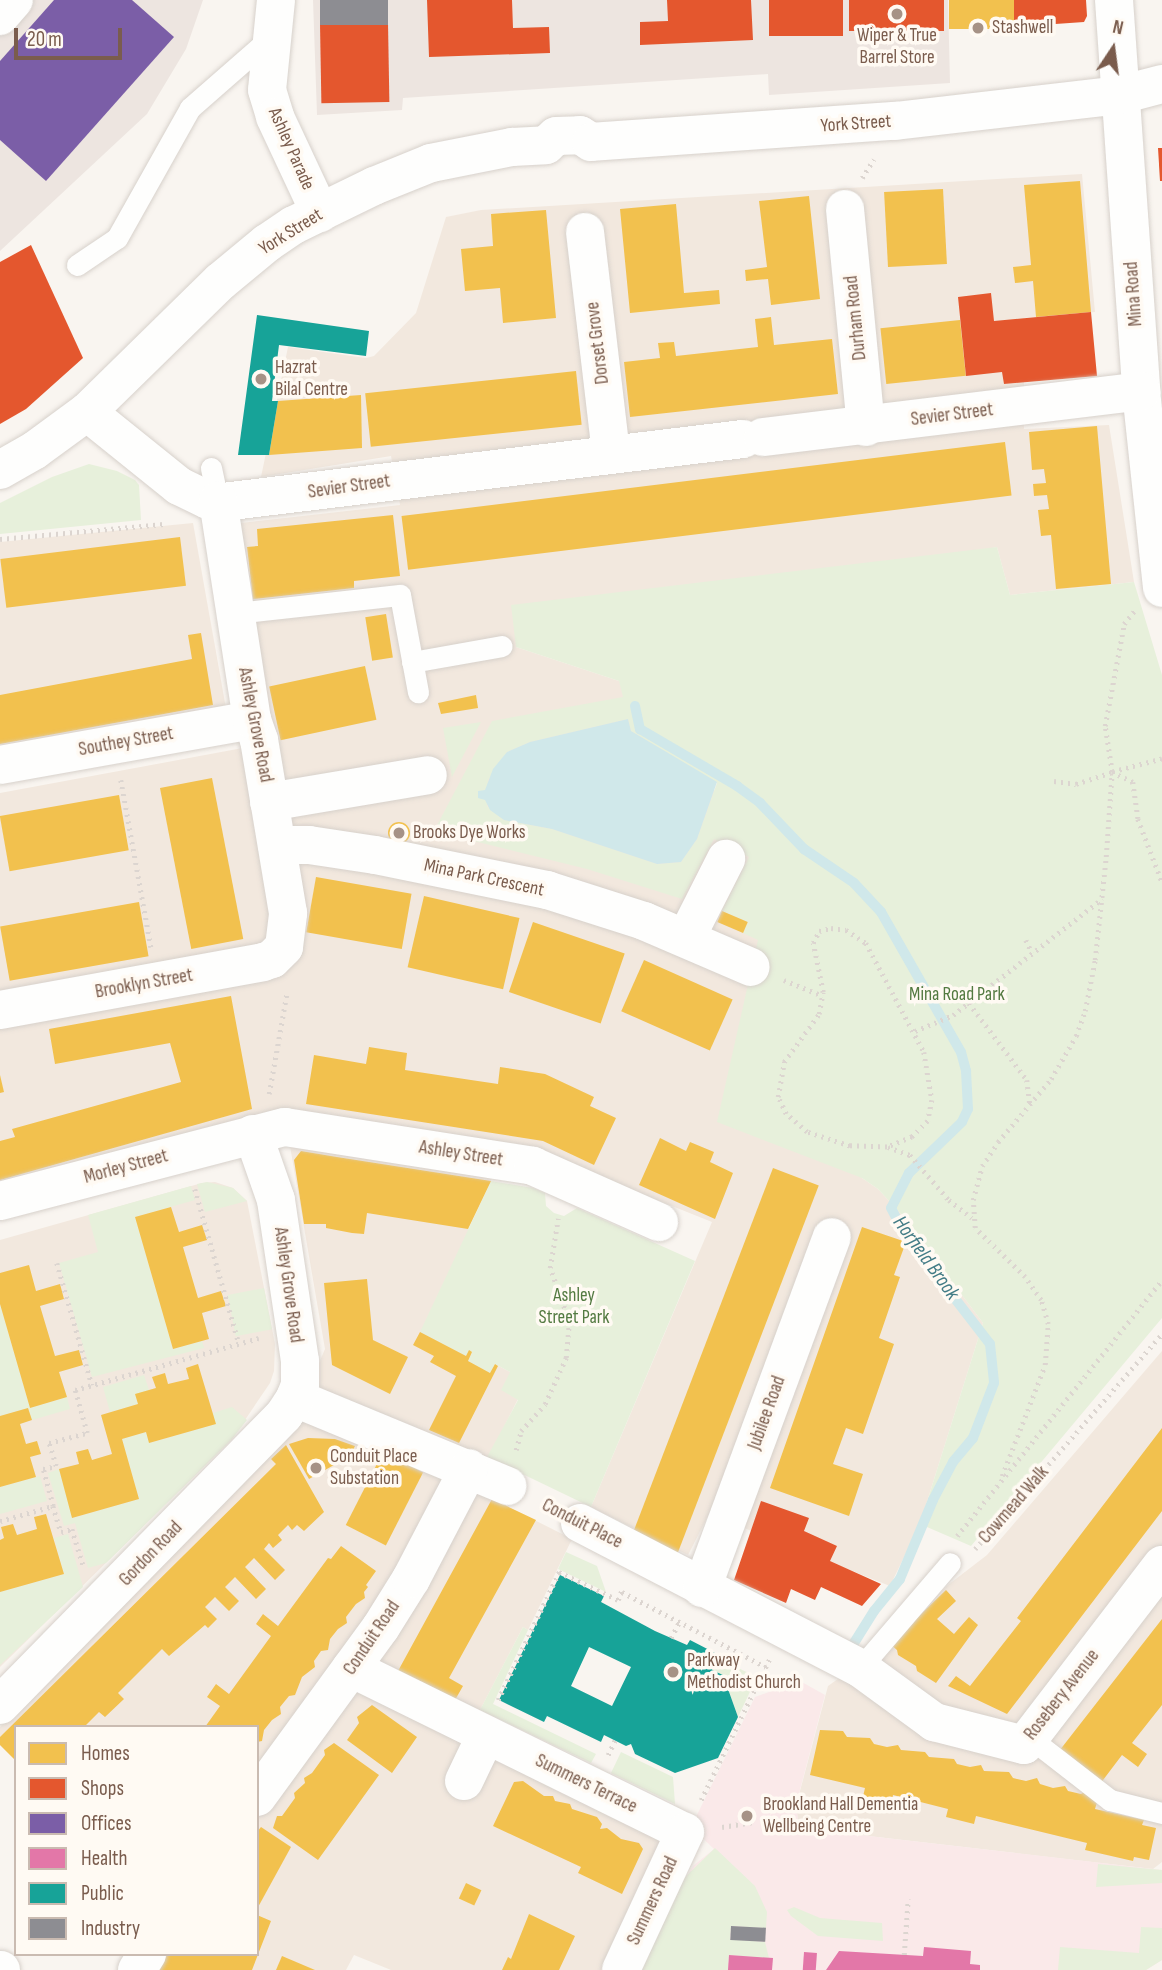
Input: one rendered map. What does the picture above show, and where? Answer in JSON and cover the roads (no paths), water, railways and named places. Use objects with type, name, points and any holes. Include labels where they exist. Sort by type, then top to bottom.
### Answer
[{"type":"street","points":[[0,16],[14,0]]},
{"type":"street","name":"Mina Road","points":[[1114,0],[1141,391],[1156,478],[1151,596]]},
{"type":"street","name":"Ashley Parade","points":[[275,18],[268,74],[269,101],[320,213]]},
{"type":"street","name":"York Street","points":[[87,412],[220,281],[276,237],[374,186],[431,163],[501,149],[546,145],[555,154],[582,153],[592,142],[895,121],[1120,95],[1162,84]]},
{"type":"street","name":"Durham Road","points":[[845,209],[866,427]]},
{"type":"street","name":"Dorset Grove","points":[[585,232],[611,454]]},
{"type":"street","name":"Sevier Street","points":[[87,412],[179,486],[196,496],[217,496],[231,503],[611,454],[866,427],[1141,391]]},
{"type":"street","points":[[0,470],[35,450],[87,412]]},
{"type":"street","name":"Ashley Grove Road","points":[[217,496],[252,720],[259,740],[288,913],[284,947]]},
{"type":"street","name":"Southey Street","points":[[0,765],[252,720]]},
{"type":"street","points":[[269,802],[428,775]]},
{"type":"street","name":"Mina Park Crescent","points":[[277,845],[309,845],[361,853],[508,881],[597,906],[686,938],[751,967]]},
{"type":"street","points":[[686,938],[726,859]]},
{"type":"street","name":"Brooklyn Street","points":[[0,1010],[263,962],[272,959],[284,947]]},
{"type":"street","name":"Ashley Street","points":[[263,1132],[298,1128],[533,1166],[659,1222]]},
{"type":"street","name":"Ashley Grove Road","points":[[263,1132],[276,1200],[300,1366],[295,1398]]},
{"type":"street","name":"Morley Street","points":[[0,1200],[263,1132]]},
{"type":"street","name":"Jubilee Road","points":[[694,1599],[832,1237]]},
{"type":"street","points":[[295,1398],[469,1468],[512,1473]]},
{"type":"street","name":"Gordon Road","points":[[0,1705],[284,1416],[295,1398]]},
{"type":"street","name":"Conduit Road","points":[[259,1794],[351,1668],[411,1579],[469,1468]]},
{"type":"street","name":"Conduit Place","points":[[580,1523],[694,1599],[860,1668]]},
{"type":"street","name":"Rosebery Avenue","points":[[860,1668],[934,1722],[1024,1745],[1162,1565]]},
{"type":"street","name":"Summers Terrace","points":[[351,1668],[497,1722],[685,1832]]},
{"type":"street","points":[[464,1781],[497,1722]]},
{"type":"street","name":"Summers Road","points":[[621,1970],[685,1832]]},
{"type":"lane","points":[[77,265],[117,238],[190,108],[275,18]]},
{"type":"lane","points":[[236,613],[400,595],[418,692]]},
{"type":"lane","points":[[412,662],[502,646]]},
{"type":"lane","points":[[860,1668],[950,1563]]},
{"type":"lane","points":[[1030,1738],[1110,1800],[1162,1813]]},
{"type":"water","points":[[628,719],[631,731],[717,782],[697,839],[681,862],[657,864],[552,829],[504,820],[490,810],[485,800],[478,798],[478,791],[485,790],[493,769],[507,752],[530,742]]},
{"type":"waterway","name":"Horfield Brook","points":[[635,706],[640,729],[737,786],[760,803],[804,849],[854,883],[881,912],[961,1052],[966,1071],[968,1109],[962,1122],[909,1173],[891,1208],[905,1234],[990,1344],[994,1383],[973,1438],[953,1462],[933,1500],[900,1579],[874,1611],[854,1643]]},
{"type":"place","name":"Wiper & True Barrel Store","points":[[897,14]]},
{"type":"place","name":"Stashwell","points":[[978,28]]},
{"type":"place","name":"Hazrat Bilal Centre","points":[[261,379]]},
{"type":"place","name":"Brooks Dye Works","points":[[399,833]]},
{"type":"place","name":"Conduit Place Substation","points":[[316,1468]]},
{"type":"place","name":"Parkway Methodist Church","points":[[673,1672]]},
{"type":"place","name":"Brookland Hall Dementia Wellbeing Centre","points":[[747,1816]]},
{"type":"park label","name":"Mina Road Park","points":[[957,995]]},
{"type":"park label","name":"Ashley Street Park","points":[[574,1307]]}]
